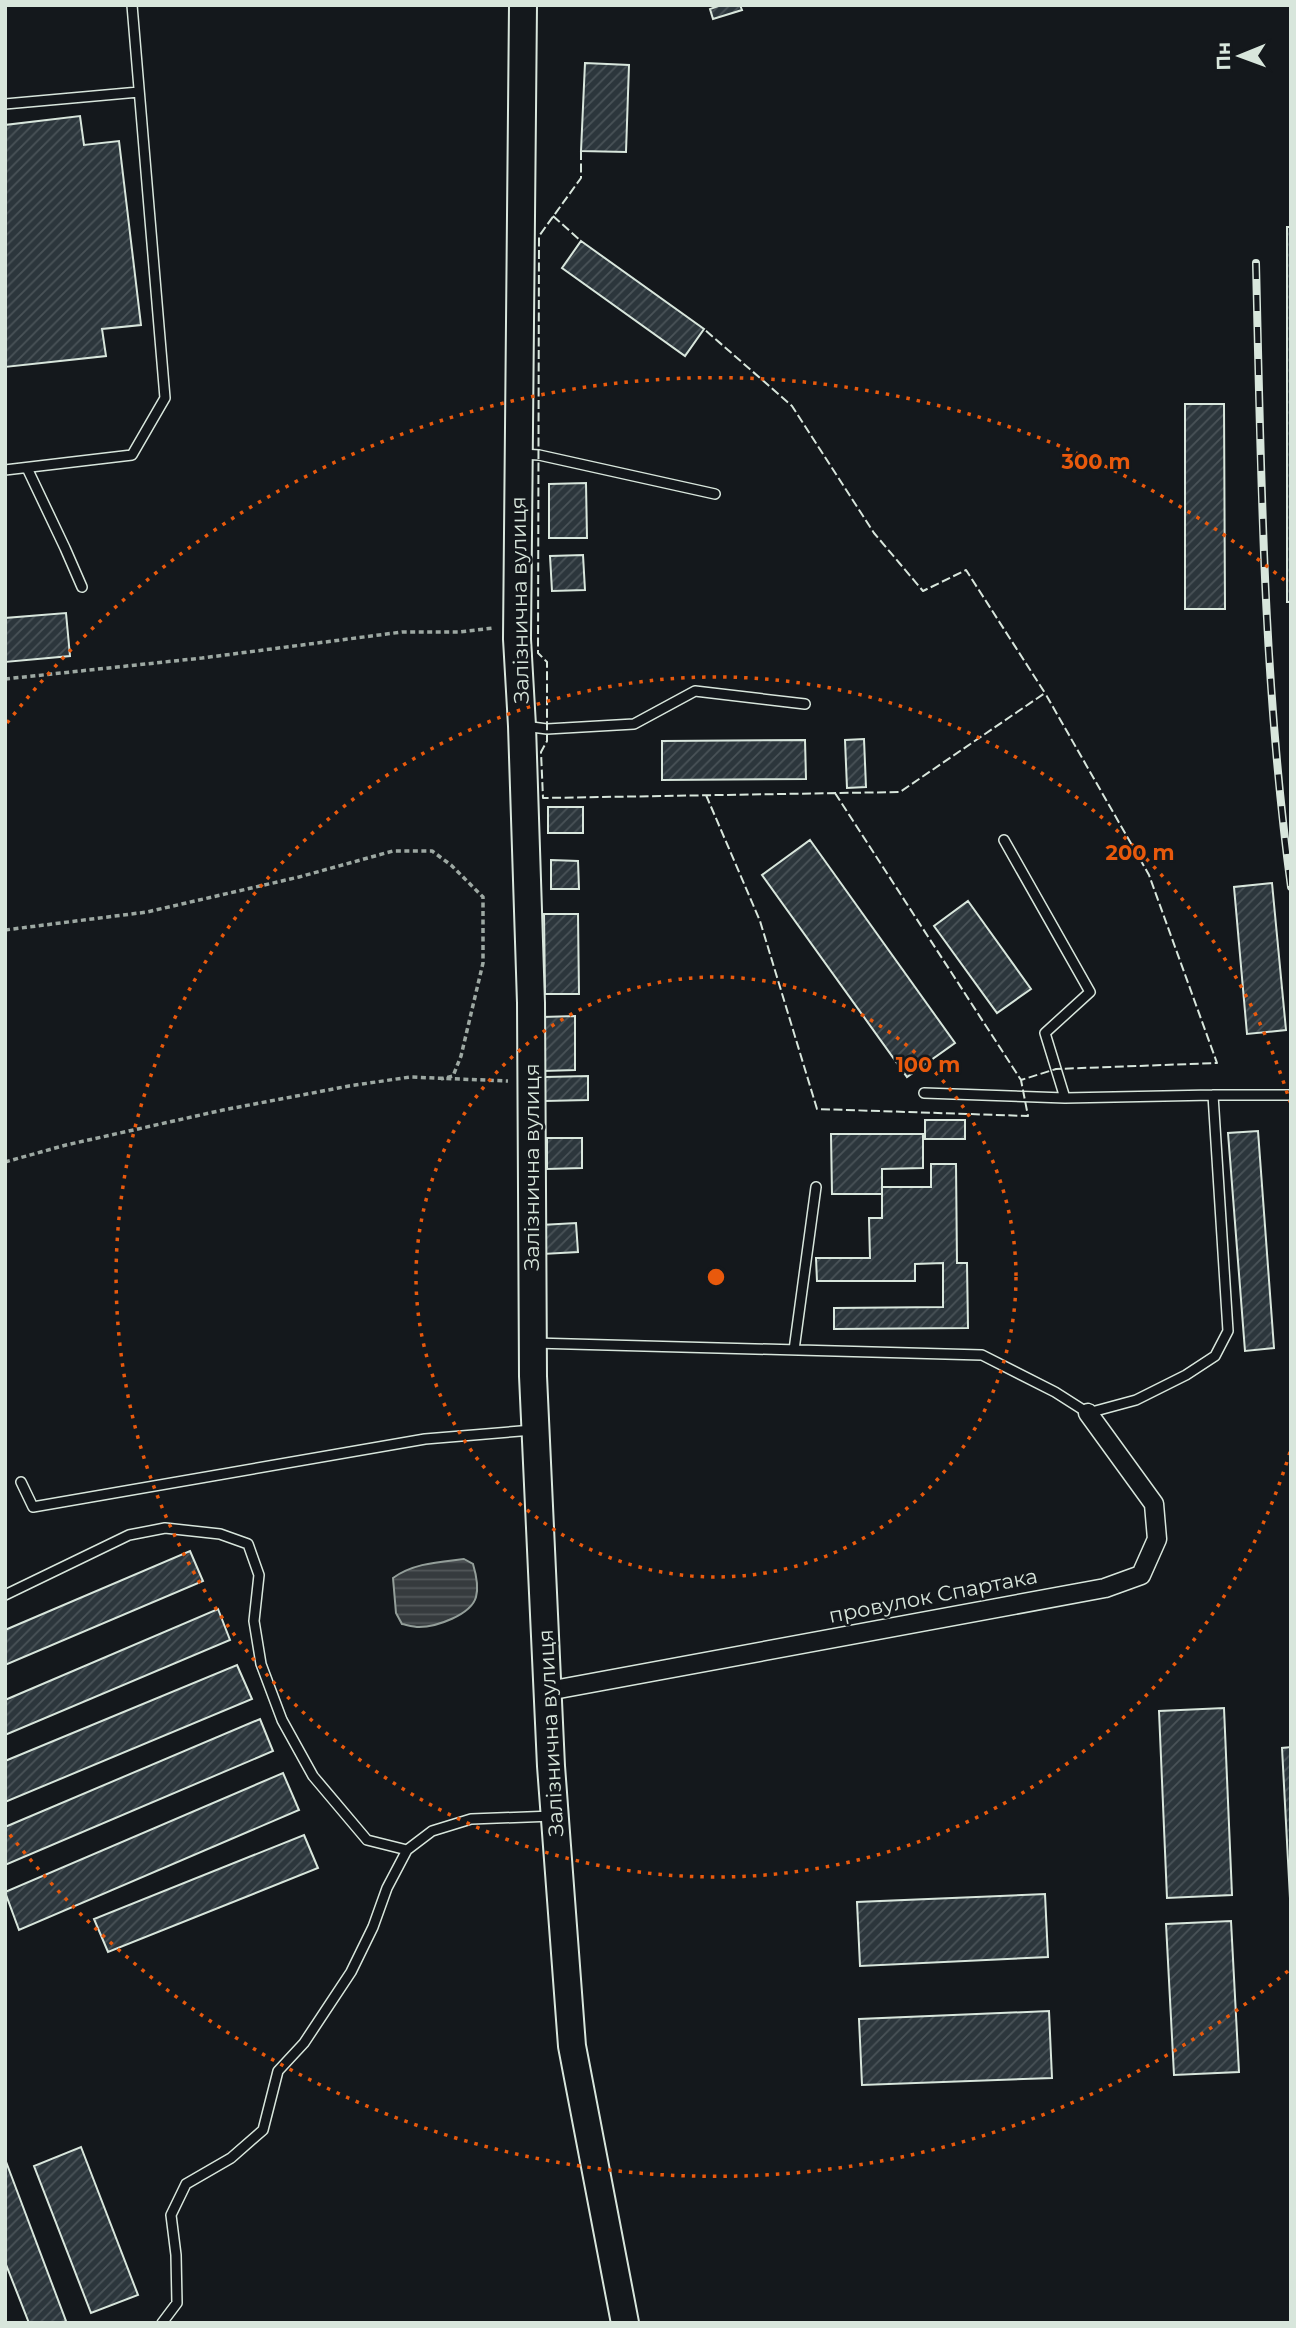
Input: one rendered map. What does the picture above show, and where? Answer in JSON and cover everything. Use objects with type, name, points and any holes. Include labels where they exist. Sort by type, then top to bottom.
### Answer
[{"type":"street","name":"Залізнична вулиця","points":[[523,5],[517,639],[522,726],[531,1075],[535,1430],[555,1816],[572,2046],[625,2323]]},
{"type":"street","name":"провулок Спартака","points":[[548,1691],[1105,1588],[1141,1575],[1157,1539],[1154,1504],[1088,1413]]},
{"type":"lane","points":[[5,470],[132,455],[165,398],[132,5]]},
{"type":"lane","points":[[5,104],[139,92]]},
{"type":"lane","points":[[519,454],[539,455],[715,494]]},
{"type":"lane","points":[[27,468],[82,587]]},
{"type":"lane","points":[[522,726],[547,729],[634,724],[695,691],[805,704]]},
{"type":"lane","points":[[1004,839],[1090,992],[1045,1033],[1065,1098]]},
{"type":"lane","points":[[924,1093],[1065,1098],[1291,1095]]},
{"type":"lane","points":[[533,1343],[982,1355],[1055,1392],[1088,1413],[1136,1399],[1186,1375],[1215,1356],[1228,1331],[1213,1096]]},
{"type":"lane","points":[[794,1350],[816,1187]]},
{"type":"lane","points":[[21,1482],[33,1507],[425,1439],[535,1430]]},
{"type":"lane","points":[[5,1595],[130,1535],[165,1528],[220,1534],[248,1544],[259,1575],[254,1621],[261,1664],[282,1720],[313,1776],[367,1840],[407,1850]]},
{"type":"lane","points":[[162,2323],[177,2303],[176,2255],[171,2215],[186,2184],[231,2158],[263,2130],[278,2071],[304,2043],[351,1972],[373,1927],[387,1888],[407,1850],[432,1831],[471,1819],[555,1816]]},
{"type":"path","points":[[5,679],[202,658],[402,632],[459,632],[494,628],[517,639]]},
{"type":"path","points":[[5,930],[147,912],[299,877],[393,851],[432,851],[451,865],[483,897],[483,963],[461,1056],[453,1076],[441,1079]]},
{"type":"path","points":[[5,1162],[65,1144],[236,1107],[410,1077],[506,1082],[531,1075]]},
{"type":"shaded area","points":[[464,1559],[473,1564],[476,1576],[476,1597],[473,1603],[452,1619],[434,1625],[419,1627],[402,1624],[396,1613],[393,1578],[418,1566]]},
{"type":"building","points":[[721,5],[740,5],[742,10],[713,19],[710,9]]},
{"type":"building","points":[[585,63],[629,65],[626,152],[581,151]]},
{"type":"building","points":[[80,116],[84,145],[119,141],[141,325],[102,329],[106,356],[5,367],[5,125]]},
{"type":"building","points":[[1287,227],[1291,227],[1291,602],[1287,602]]},
{"type":"building","points":[[581,241],[704,329],[685,356],[562,268]]},
{"type":"building","points":[[1185,404],[1224,404],[1225,609],[1185,609]]},
{"type":"building","points":[[586,483],[587,538],[549,538],[549,484]]},
{"type":"building","points":[[583,555],[585,590],[552,591],[550,556]]},
{"type":"building","points":[[66,613],[70,656],[5,662],[5,618]]},
{"type":"building","points":[[864,739],[866,787],[847,788],[845,740]]},
{"type":"building","points":[[805,740],[806,779],[662,780],[662,741]]},
{"type":"building","points":[[548,807],[583,807],[583,833],[548,833]]},
{"type":"building","points":[[810,840],[955,1043],[907,1077],[762,875]]},
{"type":"building","points":[[551,860],[578,861],[579,889],[551,889]]},
{"type":"building","points":[[1272,883],[1286,1030],[1247,1034],[1234,887]]},
{"type":"building","points":[[968,901],[1031,989],[997,1013],[934,926]]},
{"type":"building","points":[[544,914],[578,914],[579,994],[545,994]]},
{"type":"building","points":[[575,1016],[575,1070],[543,1071],[542,1017]]},
{"type":"building","points":[[588,1076],[588,1100],[545,1101],[545,1077]]},
{"type":"building","points":[[925,1120],[965,1120],[965,1139],[925,1139]]},
{"type":"building","points":[[1258,1131],[1274,1348],[1245,1351],[1228,1133]]},
{"type":"building","points":[[831,1134],[923,1134],[923,1168],[882,1169],[882,1194],[832,1194]]},
{"type":"building","points":[[547,1138],[582,1138],[582,1168],[547,1169]]},
{"type":"building","points":[[931,1164],[956,1164],[957,1263],[967,1263],[968,1328],[834,1329],[834,1308],[943,1307],[943,1263],[915,1264],[915,1281],[817,1281],[816,1258],[870,1258],[869,1218],[882,1218],[882,1187],[931,1187]]},
{"type":"building","points":[[576,1223],[578,1252],[543,1254],[541,1225]]},
{"type":"building","points":[[190,1551],[203,1581],[5,1665],[5,1630]]},
{"type":"building","points":[[218,1609],[230,1640],[5,1735],[5,1700]]},
{"type":"building","points":[[237,1665],[252,1699],[5,1802],[5,1761]]},
{"type":"building","points":[[1224,1708],[1232,1895],[1167,1898],[1159,1711]]},
{"type":"building","points":[[260,1719],[273,1751],[5,1865],[5,1827]]},
{"type":"building","points":[[1291,1747],[1291,1917],[1282,1748]]},
{"type":"building","points":[[283,1773],[299,1810],[19,1930],[5,1892]]},
{"type":"building","points":[[304,1835],[318,1868],[108,1952],[94,1919]]},
{"type":"building","points":[[1045,1894],[1048,1957],[860,1966],[857,1902]]},
{"type":"building","points":[[1231,1921],[1239,2072],[1174,2075],[1166,1924]]},
{"type":"building","points":[[1049,2011],[1052,2078],[862,2085],[859,2019]]},
{"type":"building","points":[[81,2147],[138,2295],[91,2313],[34,2166]]},
{"type":"building","points":[[5,2159],[66,2321],[62,2323],[29,2323],[5,2262]]},
{"type":"railway","points":[[1256,263],[1269,653],[1274,731],[1291,887]]},
{"type":"fence","points":[[581,151],[581,178],[539,236],[538,653],[547,662],[547,741],[541,752],[543,798],[900,792],[1045,693],[966,570],[923,591],[874,533],[792,406],[704,329]]},
{"type":"fence","points":[[553,216],[581,241]]},
{"type":"fence","points":[[835,793],[1021,1080],[1056,1069],[1217,1063],[1149,875],[1045,693]]},
{"type":"fence","points":[[706,795],[760,921],[817,1109],[1028,1116],[1021,1080]]}]
